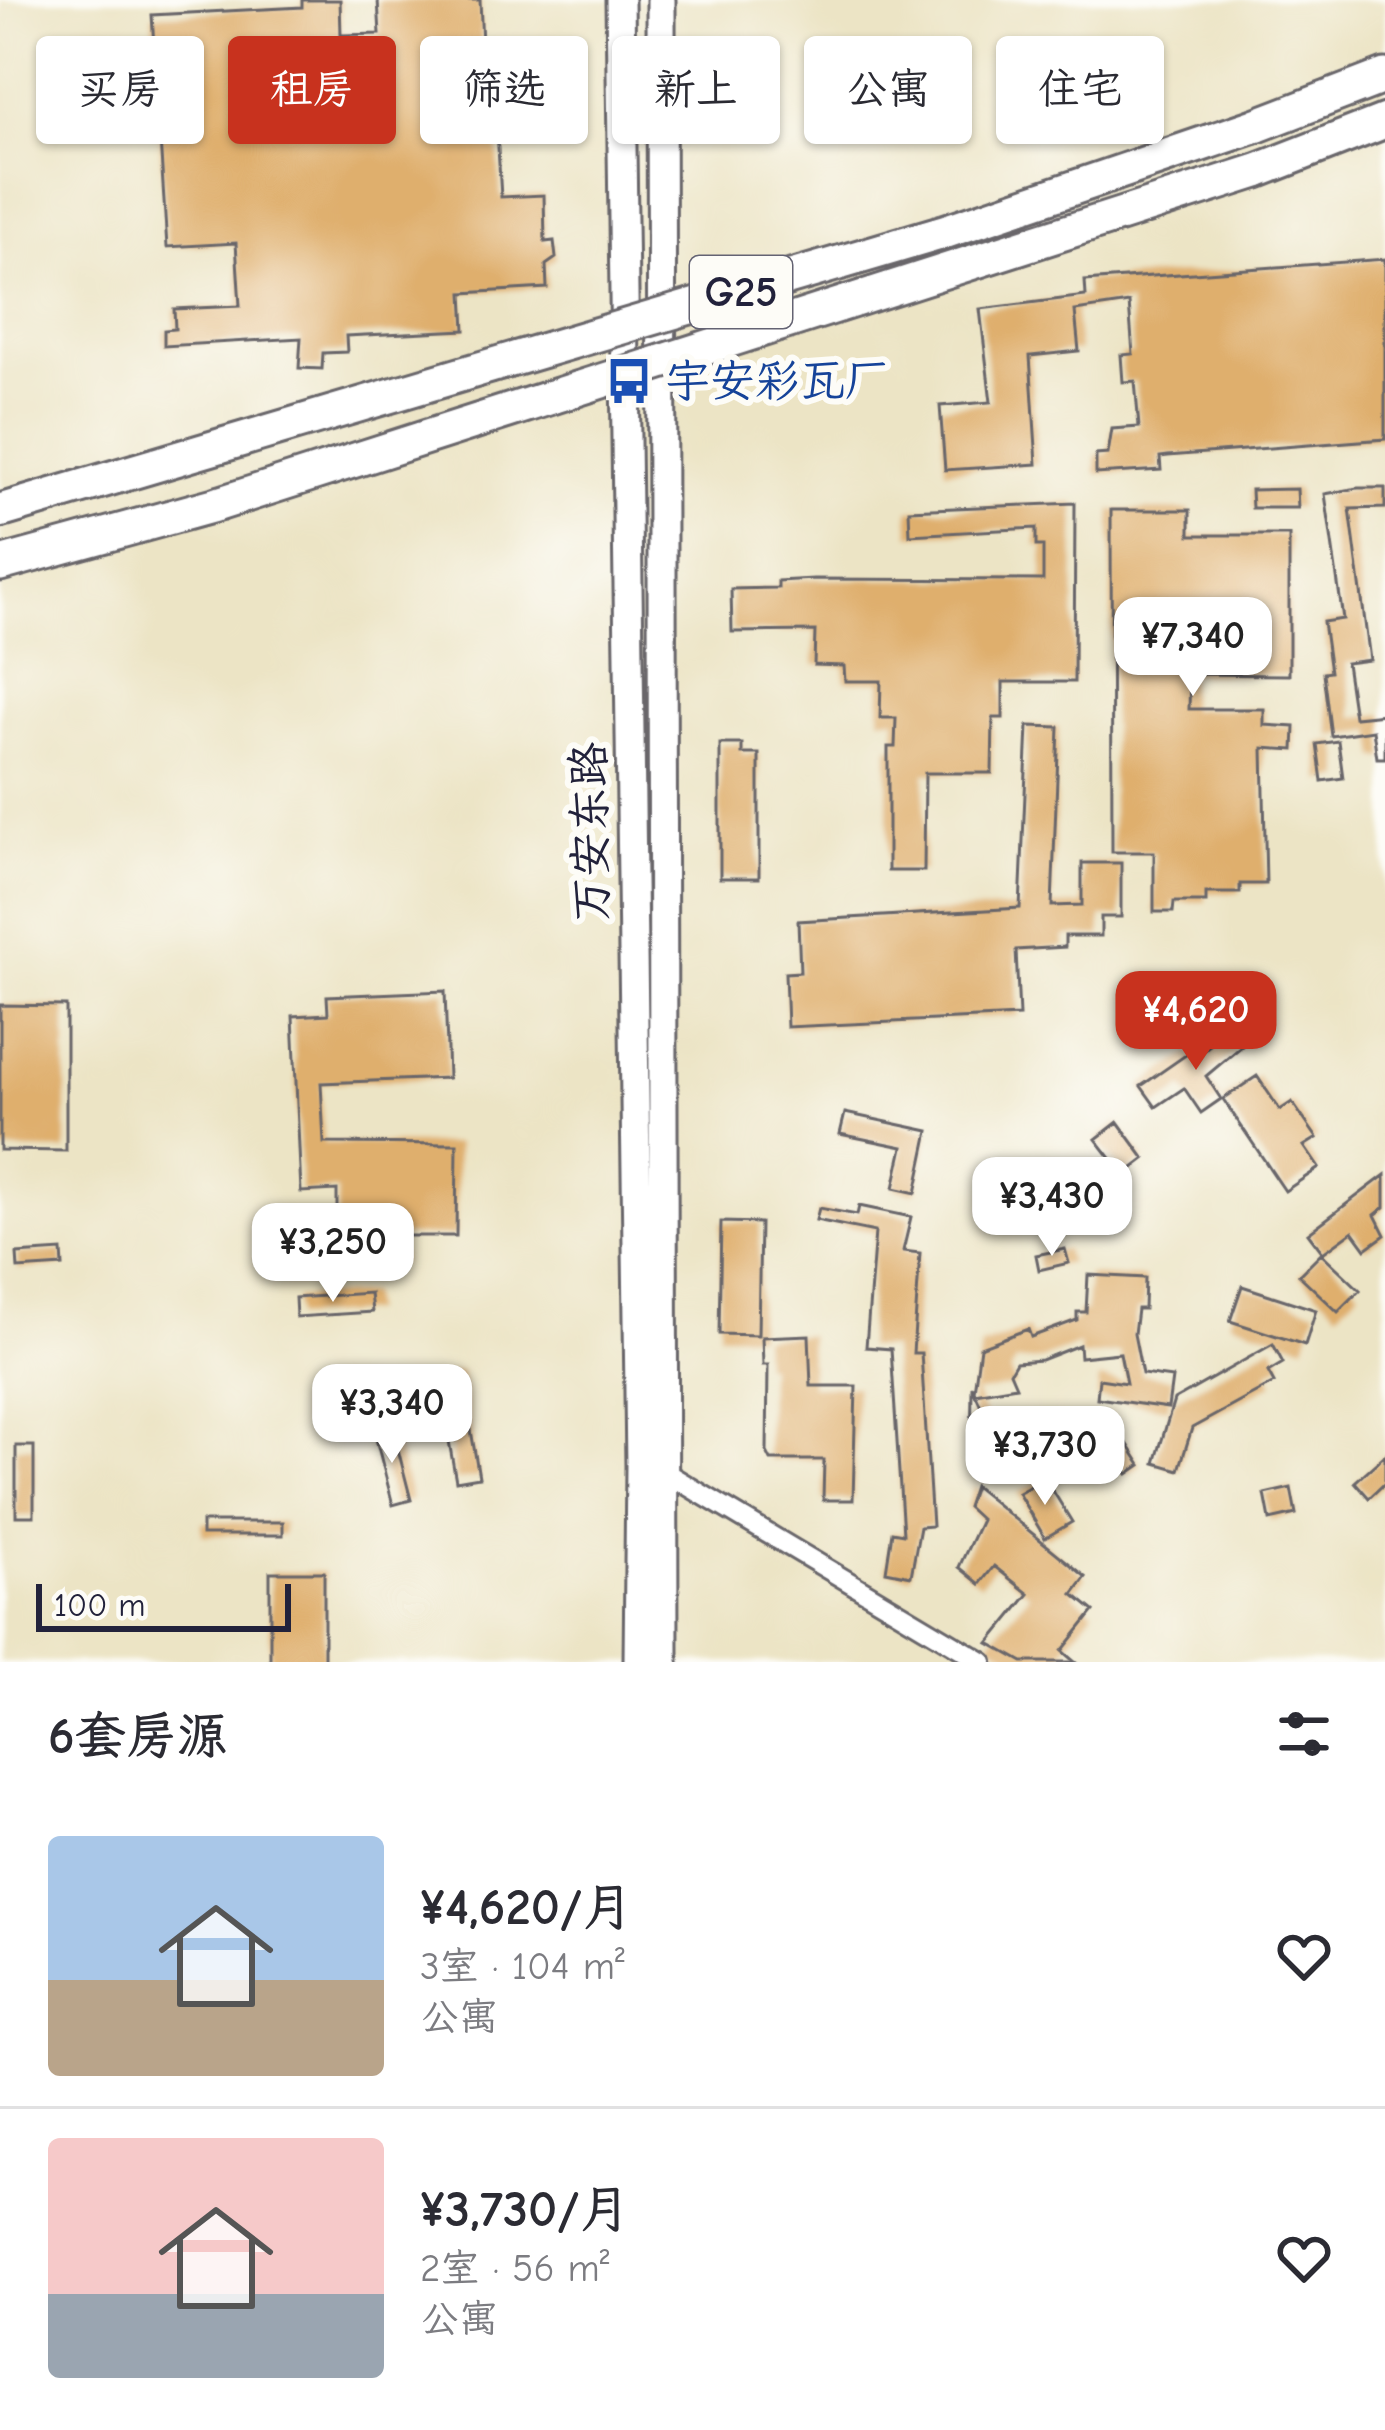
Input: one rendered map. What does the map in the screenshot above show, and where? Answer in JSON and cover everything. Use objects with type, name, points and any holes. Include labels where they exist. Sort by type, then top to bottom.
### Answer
[{"type":"highway","name":"G25","points":[[0,512],[947,231],[1256,126],[1385,76]]},
{"type":"highway","name":"G25","points":[[0,568],[218,504],[1258,171],[1385,121]]},
{"type":"main road","name":"万安东路","points":[[620,0],[652,1468],[664,1662]]},
{"type":"main road","name":"万安东路","points":[[638,1662],[652,1468],[661,0]]},
{"type":"street","points":[[652,1468],[983,1662]]},
{"type":"building","points":[[302,0],[340,0],[341,35],[380,34],[378,0],[480,0],[482,36],[420,36],[420,144],[498,144],[501,197],[544,195],[545,242],[554,241],[556,258],[546,265],[547,288],[463,293],[465,330],[346,336],[347,352],[323,353],[322,369],[299,368],[301,338],[164,346],[164,330],[175,329],[174,309],[240,306],[236,243],[167,247],[160,144],[204,144],[204,36],[153,36],[152,15],[302,7]]},
{"type":"building","points":[[1385,259],[1385,439],[1168,456],[1160,457],[1161,470],[1096,474],[1096,455],[1108,454],[1112,429],[1139,427],[1135,381],[1123,382],[1121,355],[1133,354],[1129,303],[1075,311],[1079,351],[1030,356],[1037,464],[945,470],[940,406],[991,402],[980,309],[1086,296],[1085,281]]},
{"type":"building","points":[[1385,488],[1385,508],[1350,509],[1370,660],[1346,663],[1354,717],[1385,714],[1385,758],[1377,758],[1373,730],[1331,736],[1323,673],[1330,672],[1323,622],[1343,619],[1325,494]]},
{"type":"building","points":[[1297,489],[1298,508],[1252,508],[1251,490]]},
{"type":"building","points":[[1075,503],[1074,682],[1003,682],[1003,718],[993,718],[992,773],[925,773],[924,871],[888,871],[888,747],[895,747],[896,718],[880,718],[881,681],[845,681],[844,666],[814,665],[815,631],[732,632],[731,589],[778,588],[778,581],[814,579],[1043,580],[1043,546],[1036,546],[1036,528],[910,535],[909,510]]},
{"type":"building","points":[[1111,510],[1190,510],[1190,535],[1289,535],[1289,675],[1190,674],[1189,709],[1264,709],[1264,725],[1295,727],[1294,750],[1263,748],[1266,884],[1240,884],[1240,893],[1206,893],[1206,902],[1174,902],[1173,912],[1154,912],[1154,852],[1112,852]]},
{"type":"building","points":[[1028,726],[1059,727],[1052,906],[1082,905],[1082,863],[1121,863],[1121,917],[1101,917],[1101,936],[1065,936],[1065,947],[1016,950],[1019,1016],[787,1027],[785,973],[800,972],[798,921],[1020,908]]},
{"type":"building","points":[[1338,741],[1343,778],[1322,781],[1317,744]]},
{"type":"building","points":[[720,744],[742,744],[742,754],[759,754],[759,878],[720,878]]},
{"type":"building","points":[[445,991],[448,1078],[321,1083],[324,1143],[457,1144],[456,1236],[402,1236],[402,1263],[356,1262],[357,1236],[337,1236],[337,1190],[301,1192],[293,1016],[328,1014],[327,996]]},
{"type":"building","points":[[0,1005],[66,1006],[66,1151],[0,1150]]},
{"type":"building","points":[[1247,1026],[1254,1036],[1206,1076],[1221,1099],[1201,1113],[1184,1088],[1156,1107],[1141,1086],[1190,1052],[1194,1058],[1222,1035],[1225,1039]]},
{"type":"building","points":[[1257,1076],[1280,1110],[1292,1102],[1317,1138],[1304,1146],[1319,1168],[1285,1191],[1223,1099]]},
{"type":"building","points":[[845,1113],[929,1131],[916,1193],[894,1188],[903,1147],[840,1134]]},
{"type":"building","points":[[1118,1122],[1145,1159],[1124,1175],[1096,1139]]},
{"type":"building","points":[[1385,1175],[1385,1207],[1375,1215],[1385,1235],[1366,1249],[1353,1231],[1323,1253],[1308,1233]]},
{"type":"building","points":[[859,1206],[911,1217],[903,1251],[920,1253],[913,1353],[921,1353],[932,1526],[920,1527],[911,1576],[886,1571],[892,1532],[903,1534],[891,1349],[866,1347],[875,1232],[816,1220],[819,1208],[857,1215]]},
{"type":"building","points":[[721,1222],[760,1223],[758,1335],[719,1334]]},
{"type":"building","points":[[1065,1249],[1069,1263],[1039,1270],[1036,1255]]},
{"type":"building","points":[[62,1251],[63,1266],[18,1269],[17,1254]]},
{"type":"building","points":[[1321,1253],[1360,1290],[1338,1312],[1299,1275]]},
{"type":"building","points":[[1088,1275],[1145,1278],[1144,1309],[1137,1309],[1134,1334],[1142,1374],[1172,1378],[1168,1408],[1097,1398],[1099,1379],[1126,1383],[1120,1353],[1080,1357],[1079,1345],[1041,1360],[1016,1362],[1010,1372],[1016,1386],[975,1393],[989,1423],[1006,1417],[1023,1444],[1002,1464],[997,1456],[971,1466],[972,1386],[974,1391],[980,1347],[1028,1329],[1031,1337],[1077,1320],[1077,1312],[1086,1312]]},
{"type":"building","points":[[1242,1286],[1316,1310],[1305,1345],[1230,1321]]},
{"type":"building","points":[[370,1293],[372,1312],[296,1317],[295,1298]]},
{"type":"building","points":[[809,1335],[811,1386],[856,1386],[853,1500],[823,1500],[824,1460],[771,1460],[767,1452],[768,1365],[763,1365],[762,1337]]},
{"type":"building","points":[[1273,1344],[1283,1363],[1268,1372],[1274,1383],[1192,1428],[1179,1470],[1155,1463],[1174,1400]]},
{"type":"building","points":[[461,1371],[479,1477],[456,1481],[441,1395],[424,1398],[421,1378]]},
{"type":"building","points":[[392,1426],[411,1500],[393,1505],[374,1431]]},
{"type":"building","points":[[1127,1443],[1141,1465],[1128,1474],[1113,1451]]},
{"type":"building","points":[[16,1446],[34,1446],[34,1516],[16,1516]]},
{"type":"building","points":[[1385,1455],[1385,1483],[1369,1498],[1355,1482]]},
{"type":"building","points":[[1045,1478],[1072,1522],[1045,1538],[1018,1493]]},
{"type":"building","points":[[974,1486],[1086,1577],[1073,1594],[1094,1611],[1062,1651],[1075,1662],[1023,1662],[989,1643],[1029,1594],[994,1566],[980,1584],[959,1567],[981,1520],[967,1507]]},
{"type":"building","points":[[1291,1488],[1296,1514],[1270,1520],[1265,1494]]},
{"type":"building","points":[[202,1522],[283,1522],[283,1535],[202,1535]]},
{"type":"building","points":[[270,1572],[324,1572],[324,1662],[270,1662]]},
{"type":"place","name":"宇安彩瓦厂","points":[[629,381]]}]
